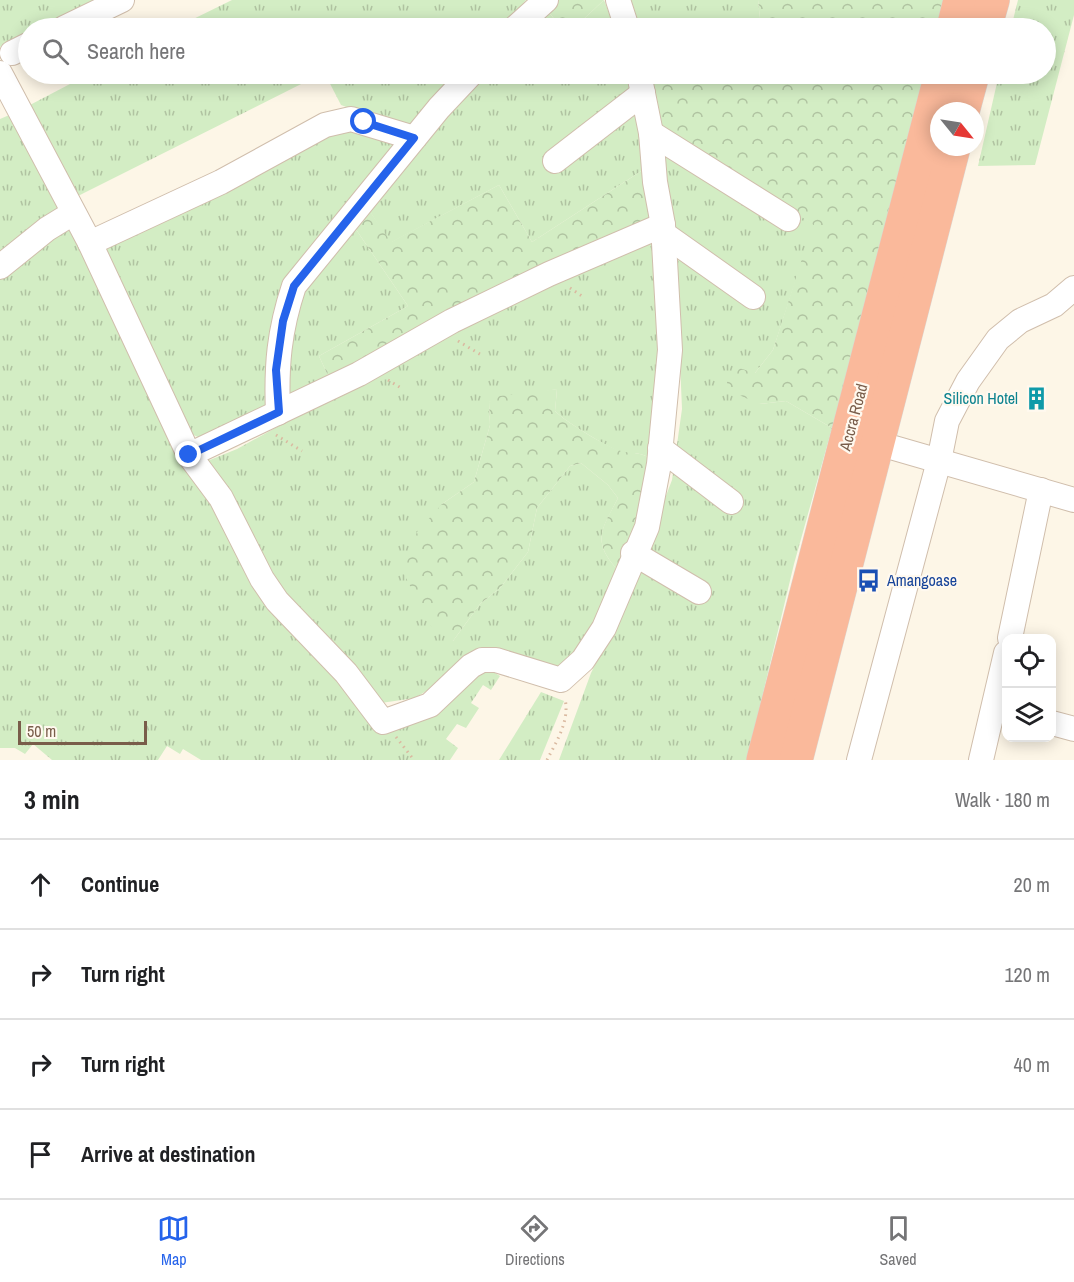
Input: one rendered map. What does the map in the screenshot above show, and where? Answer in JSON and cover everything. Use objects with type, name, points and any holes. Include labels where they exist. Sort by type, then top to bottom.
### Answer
[{"type":"highway","points":[[956,18],[960,0]]},
{"type":"highway","points":[[988,18],[993,0]]},
{"type":"highway","name":"Accra Road","points":[[796,760],[939,84]]},
{"type":"highway","points":[[965,102],[970,84]]},
{"type":"highway","name":"Accra Road","points":[[763,760],[951,156]]},
{"type":"street","points":[[85,18],[122,0]]},
{"type":"street","points":[[526,18],[546,0]]},
{"type":"street","points":[[618,0],[624,18]]},
{"type":"street","points":[[13,57],[9,110],[74,213],[90,243],[189,455],[220,498],[251,559],[277,601],[346,673],[383,722],[430,705],[471,666],[482,660],[496,660],[561,680],[583,660],[604,628],[633,553],[647,527],[660,448],[670,350],[664,229],[655,182],[651,133],[641,84]]},
{"type":"street","points":[[279,412],[276,370],[283,321],[294,286],[414,138],[462,84]]},
{"type":"street","points":[[555,161],[640,84]]},
{"type":"street","points":[[90,243],[220,182],[325,125],[351,119],[414,138]]},
{"type":"street","points":[[651,133],[788,219]]},
{"type":"street","points":[[0,267],[47,229],[74,213]]},
{"type":"street","points":[[664,229],[753,297]]},
{"type":"street","points":[[189,455],[359,374],[438,329],[553,272],[664,229]]},
{"type":"street","points":[[859,760],[939,461],[947,421],[968,381],[998,339],[1020,321],[1054,305],[1074,288]]},
{"type":"street","points":[[864,439],[1074,500]]},
{"type":"street","points":[[660,448],[731,502]]},
{"type":"street","points":[[1011,634],[1041,490]]},
{"type":"street","points":[[633,553],[699,592]]},
{"type":"street","points":[[981,760],[1001,709],[1003,688]]},
{"type":"street","points":[[1056,724],[1074,729]]},
{"type":"path","points":[[438,329],[483,356]]},
{"type":"path","points":[[256,423],[302,451]]},
{"type":"path","points":[[547,760],[561,734],[567,708],[561,680]]},
{"type":"path","points":[[383,722],[414,760]]},
{"type":"green space","points":[[0,0],[94,0],[57,18],[18,18],[18,38],[0,47]]},
{"type":"green space","points":[[232,0],[526,0],[511,18],[195,18]]},
{"type":"green space","points":[[540,0],[604,0],[585,18],[554,18]]},
{"type":"green space","points":[[604,0],[611,18],[585,18]]},
{"type":"green space","points":[[628,0],[758,0],[760,18],[634,18]]},
{"type":"green space","points":[[758,0],[949,0],[944,18],[760,18]]},
{"type":"green space","points":[[1018,0],[1074,0],[1074,15],[1035,165],[978,166],[980,156],[984,156],[984,140],[997,84],[1056,84],[1056,18],[1014,18]]},
{"type":"green space","points":[[545,7],[553,18],[534,18]]},
{"type":"green space","points":[[70,84],[301,84],[72,199],[28,106]]},
{"type":"green space","points":[[330,84],[458,84],[416,133],[341,105]]},
{"type":"green space","points":[[472,84],[632,84],[638,106],[646,168],[532,242],[499,185],[390,243],[369,210]]},
{"type":"green space","points":[[653,84],[927,84],[832,428],[786,401],[759,404],[728,390],[727,382],[739,368],[755,373],[773,350],[813,224],[663,133]]},
{"type":"green space","points":[[14,113],[63,213],[0,259],[0,119]]},
{"type":"green space","points":[[339,125],[410,139],[305,268],[273,409],[205,440],[191,434],[99,244]]},
{"type":"green space","points":[[663,133],[814,224],[773,350],[755,373],[759,404],[786,401],[832,428],[794,564],[747,760],[559,760],[591,673],[623,608],[672,480],[682,409],[676,270]]},
{"type":"green space","points":[[646,168],[653,222],[330,380],[319,356],[408,306],[355,228],[369,210],[391,242],[499,185],[532,242]]},
{"type":"green space","points":[[68,223],[259,583],[383,728],[485,667],[500,676],[491,690],[483,685],[471,703],[479,708],[466,728],[457,724],[446,739],[458,748],[450,760],[201,760],[183,749],[180,754],[167,746],[158,760],[52,760],[33,744],[25,754],[15,748],[0,748],[0,276]]},
{"type":"green space","points":[[355,228],[408,306],[319,356],[330,380],[282,404],[295,295]]},
{"type":"green space","points":[[658,236],[666,340],[652,459],[641,454],[619,451],[568,422],[555,411],[557,389],[489,402],[490,425],[474,482],[442,504],[453,641],[480,604],[500,588],[528,552],[537,508],[570,466],[581,463],[608,485],[618,498],[604,526],[602,541],[608,558],[616,568],[587,644],[559,672],[518,656],[447,678],[415,698],[381,703],[275,591],[205,462],[237,449],[412,353]]},
{"type":"green space","points":[[557,389],[555,411],[568,421],[610,447],[652,459],[637,529],[616,568],[604,549],[602,533],[618,498],[608,485],[581,463],[570,466],[537,508],[528,552],[500,588],[480,604],[453,641],[430,625],[403,572],[417,532],[442,504],[474,482],[490,425],[489,402],[499,396]]},
{"type":"green space","points":[[541,692],[564,701],[540,760],[499,760]]},
{"type":"place","name":"Silicon Hotel","points":[[1036,398]]},
{"type":"place","name":"Amangoase","points":[[869,580]]},
{"type":"route","points":[[189,455],[279,412],[276,370],[283,321],[294,286],[414,138],[364,122]]}]
